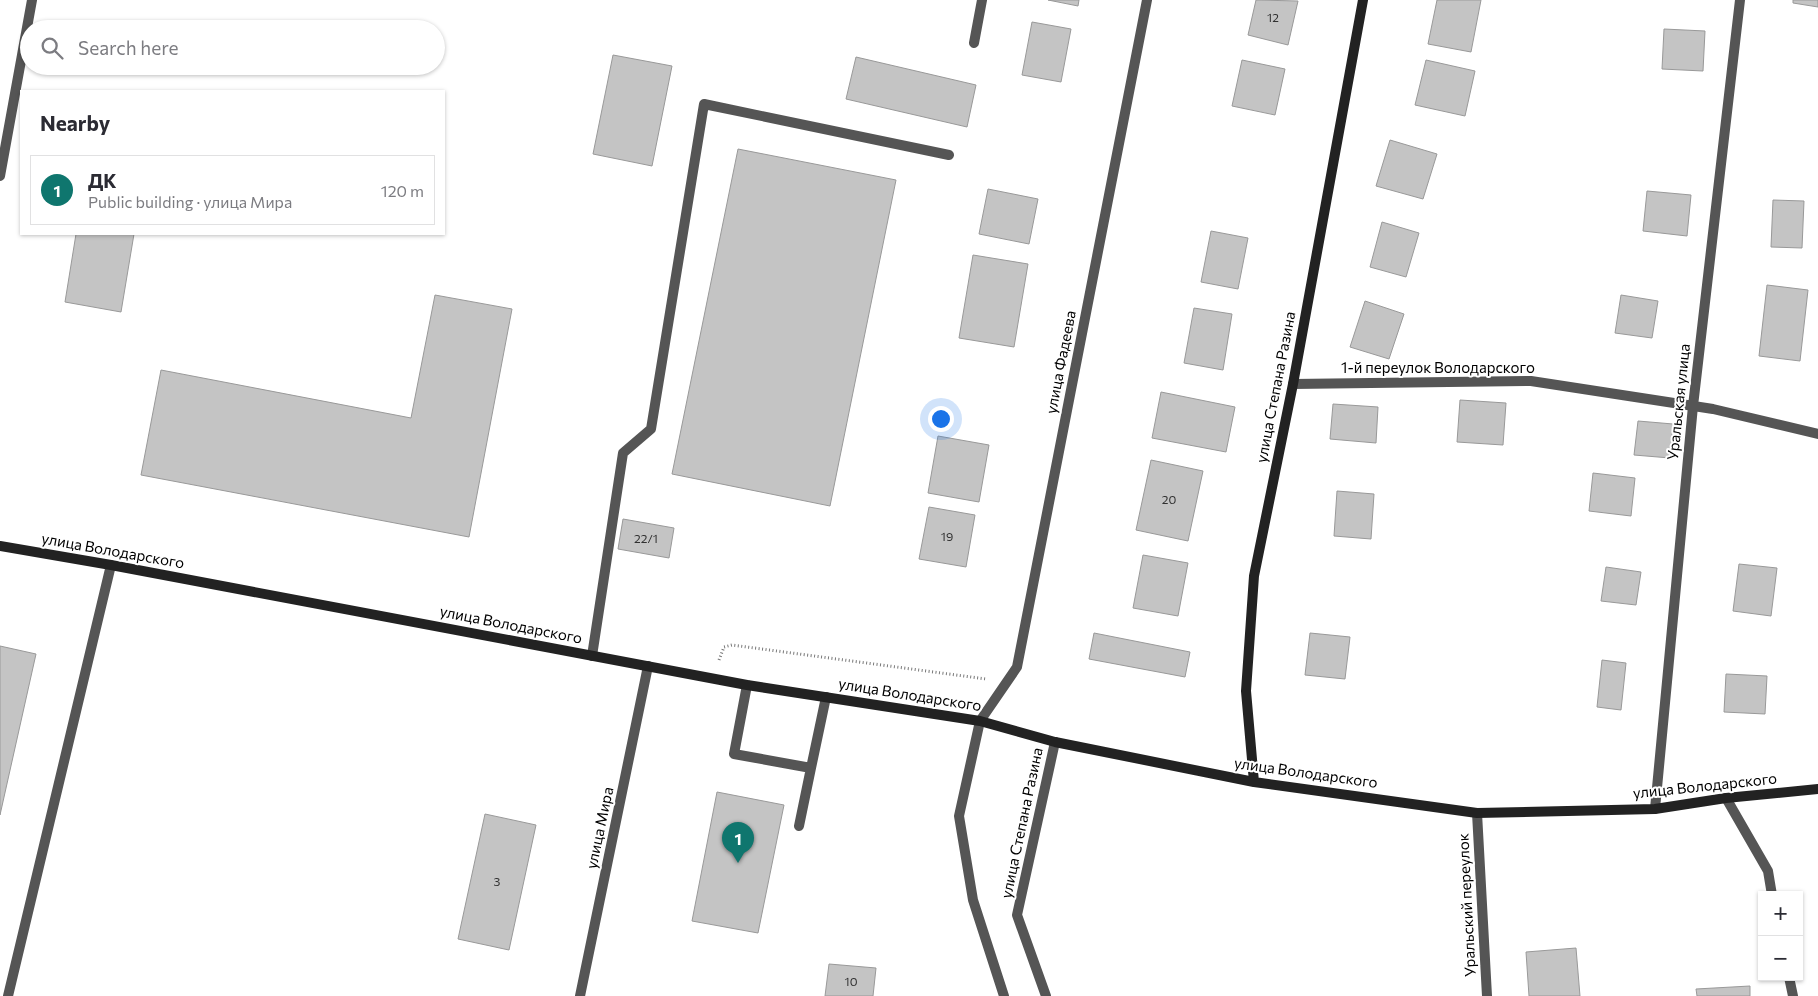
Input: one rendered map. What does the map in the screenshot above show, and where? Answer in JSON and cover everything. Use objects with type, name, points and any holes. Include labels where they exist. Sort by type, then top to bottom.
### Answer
[{"type":"street","points":[[28,20],[32,0]]},
{"type":"street","points":[[974,43],[982,0]]},
{"type":"street","name":"улица Фадеева","points":[[980,721],[1017,667],[1147,0]]},
{"type":"street","name":"улица Степана Разина","points":[[1254,782],[1246,691],[1254,576],[1293,384],[1363,0]]},
{"type":"street","name":"Уральская улица","points":[[1655,809],[1693,406],[1740,0]]},
{"type":"street","points":[[0,176],[20,66]]},
{"type":"street","points":[[592,656],[623,453],[651,429],[704,104],[949,155]]},
{"type":"street","name":"1-й переулок Володарского","points":[[1293,384],[1531,381],[1693,406],[1818,434]]},
{"type":"street","name":"улица Володарского","points":[[0,546],[111,565],[747,685],[980,721],[1055,742],[1254,782],[1476,813],[1655,809],[1726,798],[1818,789]]},
{"type":"street","points":[[8,996],[111,565]]},
{"type":"street","name":"улица Мира","points":[[580,996],[648,666]]},
{"type":"street","points":[[747,685],[734,754],[811,768]]},
{"type":"street","points":[[799,826],[826,697]]},
{"type":"street","points":[[980,721],[959,816],[972,900],[1004,996]]},
{"type":"street","name":"улица Степана Разина","points":[[1046,996],[1017,915],[1055,742]]},
{"type":"street","points":[[1726,798],[1768,871],[1771,891]]},
{"type":"street","name":"Уральский переулок","points":[[1476,813],[1487,996]]},
{"type":"street","points":[[1790,981],[1793,996]]},
{"type":"path","points":[[715,679],[719,656],[724,647],[732,645],[1006,682]]},
{"type":"building","points":[[1048,0],[1079,0],[1078,6]]},
{"type":"building","points":[[1256,0],[1298,1],[1288,45],[1248,35]]},
{"type":"building","points":[[1437,0],[1481,0],[1471,52],[1428,44]]},
{"type":"building","points":[[1793,0],[1818,0],[1818,7],[1793,3]]},
{"type":"building","points":[[1032,22],[1071,29],[1061,82],[1022,75]]},
{"type":"building","points":[[1664,29],[1705,31],[1703,71],[1662,69]]},
{"type":"building","points":[[613,55],[672,66],[652,166],[593,154]]},
{"type":"building","points":[[856,57],[976,85],[967,127],[846,99]]},
{"type":"building","points":[[1242,60],[1285,69],[1275,115],[1232,106]]},
{"type":"building","points":[[1426,60],[1475,71],[1465,116],[1415,105]]},
{"type":"building","points":[[1390,140],[1437,154],[1423,199],[1376,186]]},
{"type":"building","points":[[738,149],[896,180],[830,506],[672,474]]},
{"type":"building","points":[[988,189],[1038,199],[1029,244],[979,234]]},
{"type":"building","points":[[1647,191],[1691,195],[1687,236],[1643,231]]},
{"type":"building","points":[[1773,200],[1804,201],[1802,248],[1771,247]]},
{"type":"building","points":[[1382,222],[1419,233],[1406,277],[1370,267]]},
{"type":"building","points":[[1211,231],[1248,238],[1238,289],[1201,282]]},
{"type":"building","points":[[76,235],[134,235],[121,312],[65,302]]},
{"type":"building","points":[[973,255],[1028,264],[1014,347],[959,338]]},
{"type":"building","points":[[1767,285],[1808,290],[1800,361],[1759,356]]},
{"type":"building","points":[[435,295],[512,309],[469,537],[141,475],[161,370],[411,418]]},
{"type":"building","points":[[1621,295],[1658,301],[1652,338],[1615,333]]},
{"type":"building","points":[[1365,301],[1404,314],[1389,359],[1350,347]]},
{"type":"building","points":[[1194,308],[1232,314],[1223,370],[1184,363]]},
{"type":"building","points":[[1161,392],[1235,407],[1226,452],[1152,438]]},
{"type":"building","points":[[1460,400],[1506,403],[1503,445],[1457,442]]},
{"type":"building","points":[[1333,404],[1378,407],[1376,443],[1330,439]]},
{"type":"building","points":[[1638,421],[1673,424],[1670,458],[1634,455]]},
{"type":"building","points":[[938,436],[989,445],[979,502],[928,493]]},
{"type":"building","points":[[1151,460],[1203,471],[1188,541],[1136,530]]},
{"type":"building","points":[[1593,473],[1635,478],[1631,516],[1589,511]]},
{"type":"building","points":[[1337,491],[1374,494],[1371,539],[1334,536]]},
{"type":"building","points":[[929,507],[975,515],[966,567],[919,559]]},
{"type":"building","points":[[623,519],[674,528],[669,558],[618,549]]},
{"type":"building","points":[[1143,555],[1188,563],[1178,616],[1133,608]]},
{"type":"building","points":[[1739,564],[1777,568],[1771,616],[1733,611]]},
{"type":"building","points":[[1606,567],[1641,572],[1636,605],[1601,601]]},
{"type":"building","points":[[1094,633],[1190,652],[1185,677],[1089,659]]},
{"type":"building","points":[[1310,633],[1350,637],[1345,679],[1305,675]]},
{"type":"building","points":[[0,646],[36,654],[0,815]]},
{"type":"building","points":[[1602,660],[1626,663],[1621,710],[1597,707]]},
{"type":"building","points":[[1726,674],[1767,676],[1765,714],[1724,712]]},
{"type":"building","points":[[717,792],[784,805],[758,933],[692,921]]},
{"type":"building","points":[[485,814],[536,825],[509,950],[458,939]]},
{"type":"building","points":[[1576,948],[1580,996],[1529,996],[1526,952]]},
{"type":"building","points":[[829,964],[876,968],[873,996],[825,996]]},
{"type":"building","points":[[1750,986],[1750,996],[1697,996],[1696,989]]},
{"type":"place","name":"ДК","points":[[738,863]]}]
